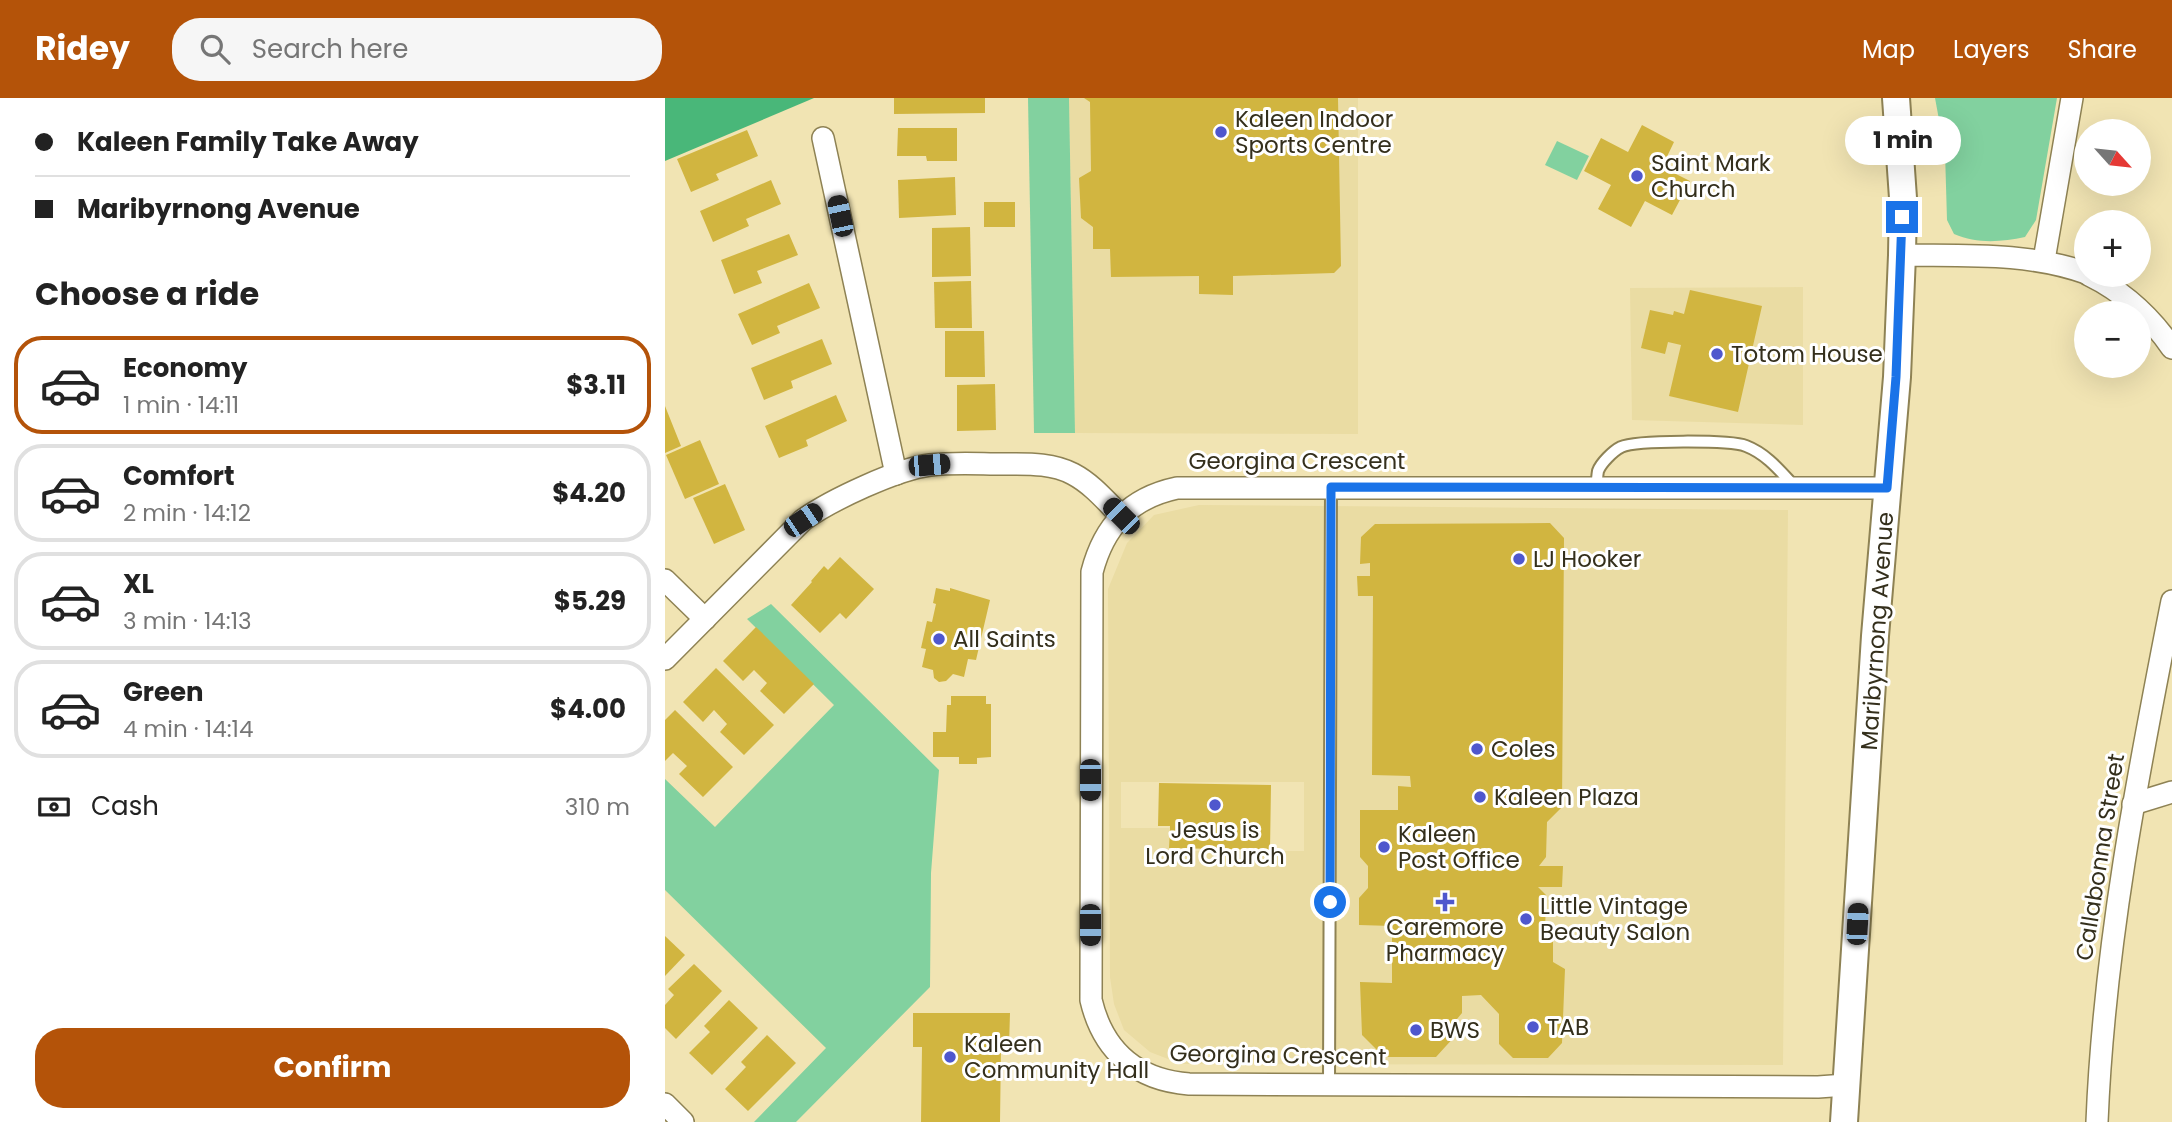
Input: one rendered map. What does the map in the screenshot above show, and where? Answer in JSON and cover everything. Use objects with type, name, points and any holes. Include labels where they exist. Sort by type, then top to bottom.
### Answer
[{"type":"street","name":"Maribyrnong Avenue","points":[[1844,1122],[1875,636],[1896,377],[1903,198],[1896,98]]},
{"type":"street","points":[[2044,260],[2072,98]]},
{"type":"street","points":[[823,138],[896,474]]},
{"type":"street","points":[[1902,255],[2044,260],[2074,270]]},
{"type":"street","points":[[2109,287],[2143,312],[2172,348]]},
{"type":"street","points":[[665,659],[803,520],[829,504],[912,468],[946,463],[1052,466],[1084,481],[1121,516]]},
{"type":"street","name":"Georgina Crescent","points":[[1846,1085],[1189,1084],[1159,1079],[1131,1065],[1109,1043],[1095,1015],[1090,984],[1092,572],[1099,549],[1121,516],[1147,498],[1177,488],[1887,488]]},
{"type":"street","points":[[665,580],[705,619]]},
{"type":"street","name":"Callabonna Street","points":[[2097,1122],[2110,954],[2133,804],[2172,601]]},
{"type":"street","points":[[2133,804],[2172,792]]},
{"type":"street","points":[[665,1104],[683,1122]]},
{"type":"lane","points":[[1596,487],[1598,470],[1610,455],[1622,447],[1646,443],[1696,443],[1743,444],[1761,452],[1796,488]]},
{"type":"lane","points":[[1329,1084],[1331,487]]},
{"type":"shaded area","points":[[1069,98],[1358,98],[1358,434],[1075,433]]},
{"type":"shaded area","name":"Totom House","points":[[1803,287],[1803,425],[1632,420],[1630,288]]},
{"type":"shaded area","points":[[1199,505],[1788,510],[1783,1065],[1181,1064],[1150,1052],[1124,1030],[1114,1004],[1110,977],[1108,589],[1127,543],[1154,515]],"holes":[[[1121,782],[1304,782],[1304,851],[1169,851],[1169,828],[1121,828]]]},
{"type":"green space","points":[[665,98],[814,98],[665,161]]},
{"type":"green space","points":[[1028,98],[1069,98],[1075,433],[1034,433]]},
{"type":"green space","points":[[1935,98],[2057,98],[2036,220],[2025,237],[1989,241],[1954,234],[1947,220],[1945,152]]},
{"type":"green space","points":[[1557,141],[1589,156],[1577,180],[1545,165]]},
{"type":"green space","points":[[771,604],[939,770],[931,873],[930,987],[796,1122],[754,1122],[826,1048],[665,890],[665,779],[715,827],[834,705],[747,619]]},
{"type":"building","points":[[894,98],[985,98],[985,113],[894,114]]},
{"type":"building","points":[[1084,98],[1338,98],[1341,266],[1334,273],[1233,276],[1233,295],[1199,294],[1199,276],[1111,277],[1110,249],[1093,249],[1093,227],[1081,218],[1079,178],[1091,171],[1090,102]]},
{"type":"building","name":"Saint Mark Church","points":[[1642,125],[1674,142],[1662,167],[1690,181],[1672,215],[1645,201],[1631,227],[1598,209],[1611,185],[1584,171],[1601,138],[1628,152]]},
{"type":"building","points":[[898,128],[957,128],[957,161],[927,161],[926,156],[897,156]]},
{"type":"building","points":[[747,130],[758,156],[716,174],[719,180],[691,192],[677,159]]},
{"type":"building","points":[[955,177],[956,215],[899,218],[898,180]]},
{"type":"building","points":[[771,180],[781,204],[746,219],[749,226],[713,242],[700,211]]},
{"type":"building","points":[[984,202],[1015,202],[1015,227],[984,227]]},
{"type":"building","points":[[970,227],[971,276],[932,277],[932,228]]},
{"type":"building","points":[[789,234],[798,255],[757,271],[762,283],[734,294],[721,260]]},
{"type":"building","points":[[971,281],[972,328],[935,328],[934,282]]},
{"type":"building","points":[[809,283],[820,308],[777,326],[780,333],[752,345],[738,314]]},
{"type":"building","points":[[1690,290],[1762,306],[1738,412],[1669,396],[1681,345],[1668,342],[1665,354],[1641,348],[1650,310],[1673,315],[1674,311],[1684,314]]},
{"type":"building","points":[[945,331],[984,331],[985,377],[945,377]]},
{"type":"building","points":[[822,339],[832,364],[791,381],[793,388],[764,400],[751,368]]},
{"type":"building","points":[[995,384],[996,430],[957,431],[957,385]]},
{"type":"building","points":[[836,395],[847,421],[806,440],[808,446],[779,458],[765,426]]},
{"type":"building","points":[[665,406],[681,446],[665,453]]},
{"type":"building","points":[[700,440],[719,484],[685,499],[666,455]]},
{"type":"building","points":[[725,484],[745,530],[714,544],[693,498]]},
{"type":"building","name":"Kaleen Plaza","points":[[1550,523],[1564,538],[1562,807],[1547,822],[1546,857],[1539,866],[1563,866],[1562,887],[1538,887],[1546,895],[1545,934],[1553,940],[1553,962],[1565,969],[1562,1043],[1548,1058],[1513,1058],[1499,1044],[1499,1014],[1481,995],[1462,996],[1462,1013],[1457,1019],[1456,1035],[1436,1057],[1384,1057],[1362,1035],[1360,982],[1392,983],[1392,926],[1359,925],[1359,898],[1368,888],[1368,866],[1360,857],[1360,810],[1398,810],[1398,786],[1411,787],[1410,776],[1372,775],[1373,596],[1358,596],[1357,576],[1370,576],[1370,563],[1360,564],[1361,537],[1375,524]]},
{"type":"building","points":[[840,557],[874,589],[846,619],[840,613],[820,633],[791,605],[824,566],[828,570]]},
{"type":"building","points":[[936,588],[950,591],[950,588],[990,600],[976,660],[968,659],[964,677],[953,674],[946,681],[939,682],[934,678],[933,670],[922,667],[926,649],[921,648],[927,621],[932,622]]},
{"type":"building","points":[[756,627],[814,684],[784,714],[760,691],[767,683],[754,670],[743,681],[723,661]]},
{"type":"building","points":[[716,668],[774,725],[744,755],[720,732],[727,724],[714,710],[703,722],[683,702]]},
{"type":"building","points":[[951,696],[986,696],[986,704],[991,704],[991,757],[977,758],[977,764],[959,764],[959,757],[933,757],[933,732],[946,732],[947,705],[951,705]]},
{"type":"building","points":[[675,710],[733,767],[703,797],[679,774],[687,766],[673,753],[665,761],[665,720]]},
{"type":"building","name":"Jesus is Lord Church","points":[[1159,783],[1271,785],[1270,850],[1169,848],[1170,826],[1158,826]]},
{"type":"building","points":[[665,936],[685,955],[665,976]]},
{"type":"building","points":[[694,964],[722,991],[676,1039],[665,1028],[665,1005],[674,995],[668,989]]},
{"type":"building","points":[[729,1000],[758,1028],[712,1075],[689,1053],[710,1032],[704,1026]]},
{"type":"building","points":[[913,1013],[1010,1013],[1009,1047],[1001,1047],[1000,1122],[921,1122],[922,1047],[913,1047]]},
{"type":"building","points":[[767,1035],[796,1063],[748,1111],[725,1089],[746,1067],[741,1062]]},
{"type":"place","name":"Kaleen Indoor Sports Centre","points":[[1221,132]]},
{"type":"place","name":"Saint Mark Church","points":[[1637,176]]},
{"type":"place","name":"Totom House","points":[[1717,354]]},
{"type":"place","name":"LJ Hooker","points":[[1519,559]]},
{"type":"place","name":"All Saints","points":[[939,639]]},
{"type":"place","name":"Coles","points":[[1477,749]]},
{"type":"place","name":"Kaleen Plaza","points":[[1480,797]]},
{"type":"place","name":"Jesus is Lord Church","points":[[1215,805]]},
{"type":"place","name":"Kaleen Post Office","points":[[1384,847]]},
{"type":"place","name":"Caremore Pharmacy","points":[[1445,902]]},
{"type":"place","name":"Little Vintage Beauty Salon","points":[[1526,919]]},
{"type":"place","name":"TAB","points":[[1533,1027]]},
{"type":"place","name":"BWS","points":[[1416,1030]]},
{"type":"place","name":"Kaleen Community Hall","points":[[950,1057]]},
{"type":"route","points":[[1330,902],[1331,487],[1887,488],[1896,377],[1902,217]]}]
